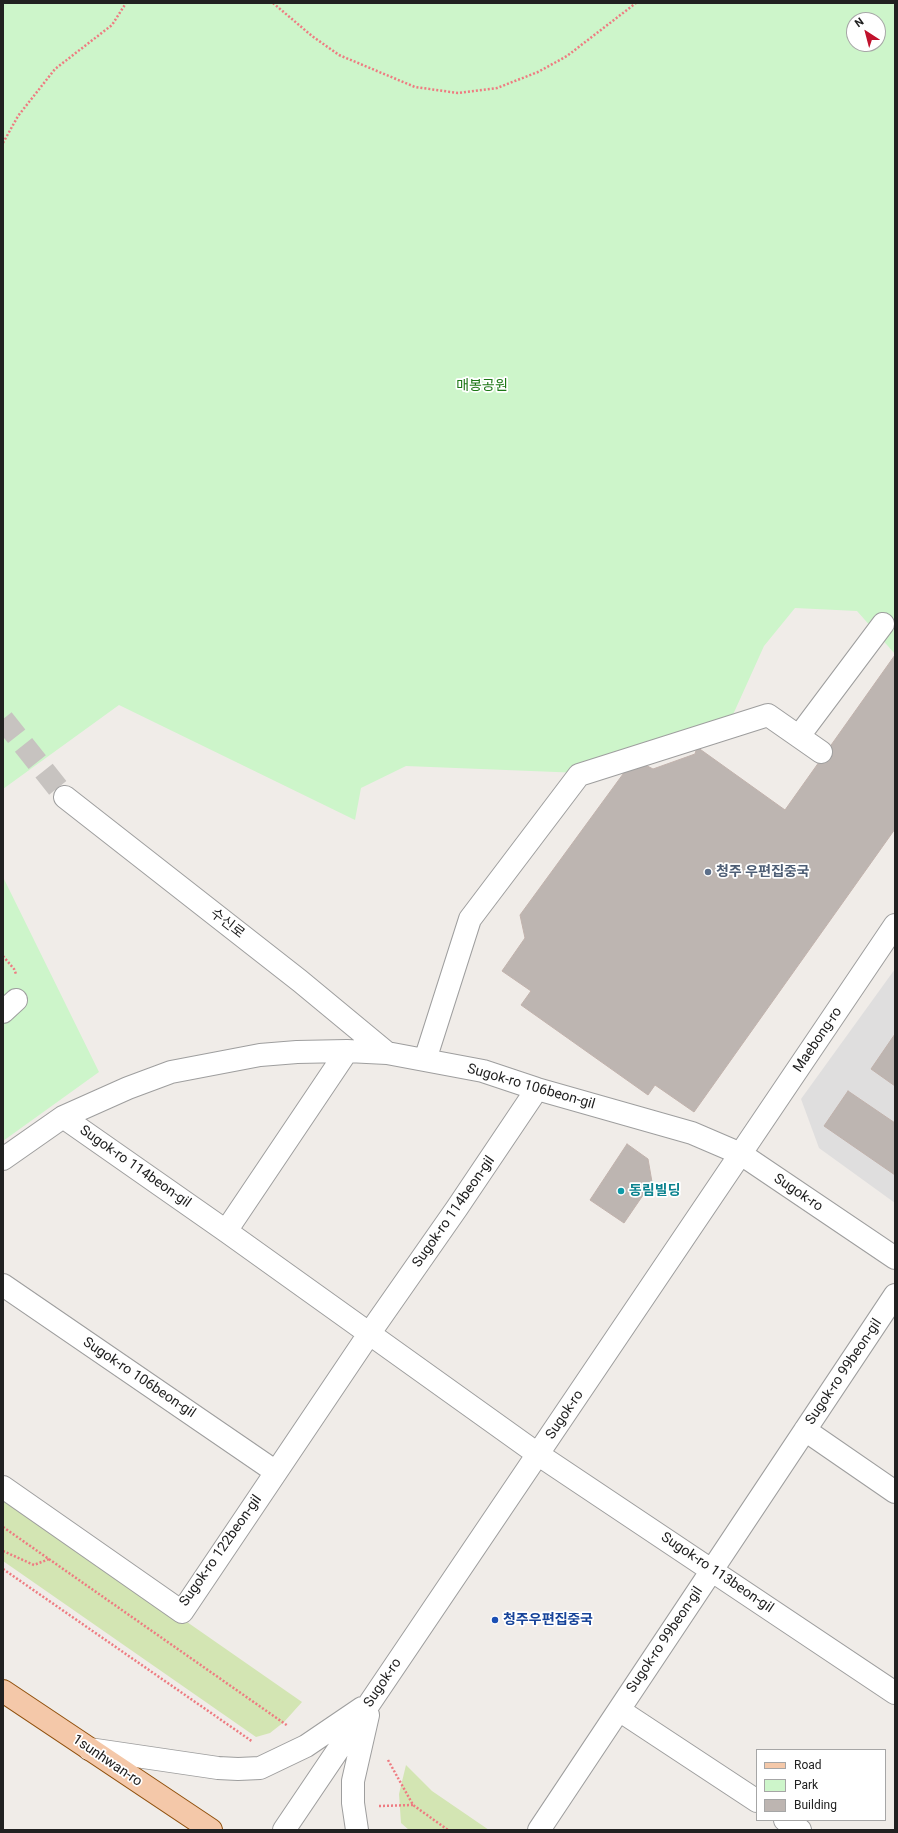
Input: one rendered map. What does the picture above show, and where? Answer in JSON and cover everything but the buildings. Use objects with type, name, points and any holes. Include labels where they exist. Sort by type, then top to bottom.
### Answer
[{"type":"main road","name":"1sunhwan-ro","points":[[3,1691],[211,1830]]},
{"type":"street","points":[[799,736],[883,624]]},
{"type":"street","points":[[425,1060],[470,919],[579,774],[768,715],[821,752]]},
{"type":"street","name":"수신로","points":[[65,797],[300,981],[387,1053]]},
{"type":"street","name":"Maebong-ro","points":[[741,1154],[895,925]]},
{"type":"street","points":[[226,1231],[347,1051]]},
{"type":"street","name":"Sugok-ro 106beon-gil","points":[[3,1159],[63,1117],[128,1088],[171,1072],[260,1055],[297,1052],[347,1051],[387,1053],[483,1071],[537,1089],[692,1133],[741,1154]]},
{"type":"street","name":"Sugok-ro 114beon-gil","points":[[369,1334],[457,1208],[537,1089]]},
{"type":"street","name":"Sugok-ro 114beon-gil","points":[[63,1117],[539,1454]]},
{"type":"street","name":"Sugok-ro","points":[[284,1830],[741,1154],[895,1258]]},
{"type":"street","name":"Sugok-ro 106beon-gil","points":[[3,1285],[276,1472]]},
{"type":"street","name":"Sugok-ro 99beon-gil","points":[[539,1830],[895,1294]]},
{"type":"street","name":"Sugok-ro 122beon-gil","points":[[3,1488],[182,1612],[369,1334]]},
{"type":"street","name":"Sugok-ro 99beon-gil","points":[[805,1430],[895,1492]]},
{"type":"street","name":"Sugok-ro 113beon-gil","points":[[539,1454],[895,1693]]},
{"type":"street","points":[[89,1749],[218,1768],[260,1768],[306,1746],[371,1702]]},
{"type":"street","points":[[357,1830],[352,1803],[353,1781],[371,1702]]},
{"type":"street","points":[[619,1710],[756,1800]]},
{"type":"street","points":[[786,1821],[800,1830]]},
{"type":"path","points":[[3,144],[18,116],[55,69],[112,25],[126,3]]},
{"type":"path","points":[[273,3],[312,36],[339,55],[415,87],[458,93],[497,88],[538,72],[567,56],[636,3]]},
{"type":"path","points":[[3,1527],[290,1728]]},
{"type":"path","points":[[3,1551],[34,1565],[49,1559]]},
{"type":"path","points":[[3,1569],[259,1746]]},
{"type":"path","points":[[388,1760],[413,1805],[448,1830]]},
{"type":"path","points":[[377,1806],[413,1805]]},
{"type":"shaded area","points":[[895,969],[895,1203],[819,1148],[801,1099]]},
{"type":"green space","name":"매봉공원","points":[[3,3],[895,3],[895,654],[857,611],[795,608],[764,646],[722,739],[606,774],[406,766],[361,788],[355,820],[119,705],[3,789]]},
{"type":"green space","points":[[3,877],[99,1072],[3,1141]]},
{"type":"green space","points":[[3,1494],[302,1702],[284,1722],[270,1733],[256,1737],[3,1561]]},
{"type":"green space","points":[[406,1765],[432,1791],[489,1830],[409,1830],[401,1823],[399,1794]]},
{"type":"tunnel","points":[[3,719],[65,797]]},
{"type":"place","name":"청주 우편집중국","points":[[708,872]]},
{"type":"place","name":"동림빌딩","points":[[621,1191]]},
{"type":"place","name":"청주우편집중국","points":[[495,1620]]}]
